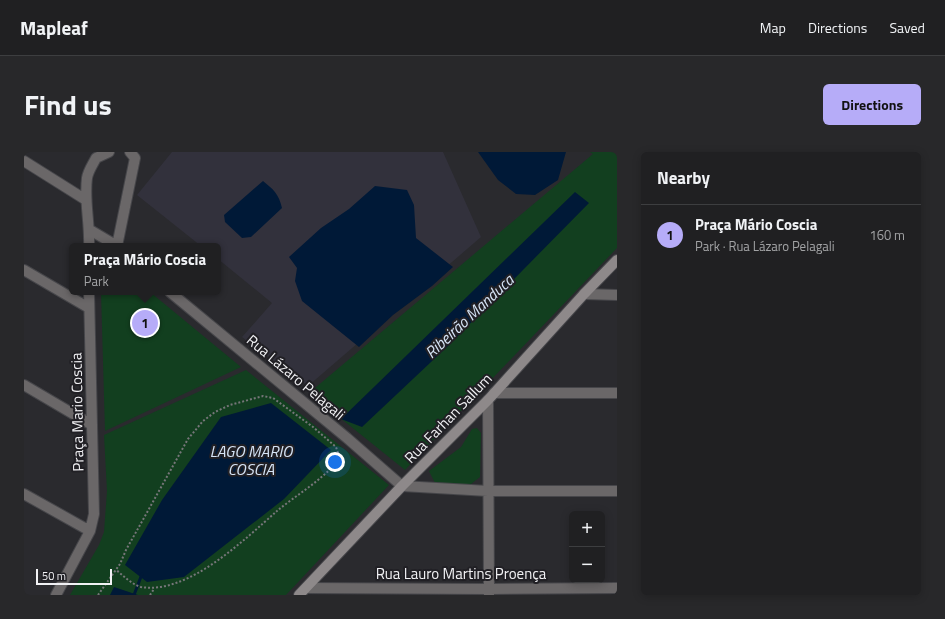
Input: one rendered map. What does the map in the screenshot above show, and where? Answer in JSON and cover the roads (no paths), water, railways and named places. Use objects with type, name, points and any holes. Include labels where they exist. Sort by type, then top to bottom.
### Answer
[{"type":"main road","name":"Rua Farhan Sallum","points":[[302,591],[402,486],[491,396],[617,260]]},
{"type":"street","points":[[90,243],[90,230],[86,200],[87,176],[96,158],[110,152]]},
{"type":"street","points":[[118,243],[135,158],[130,152]]},
{"type":"street","points":[[24,161],[86,200]]},
{"type":"street","points":[[90,230],[112,243]]},
{"type":"street","points":[[24,270],[89,308]]},
{"type":"street","points":[[584,294],[617,294]]},
{"type":"street","name":"Praça Mario Coscia","points":[[56,595],[90,531],[94,514],[89,295]]},
{"type":"street","name":"Rua Lázaro Pelagali","points":[[174,295],[402,486]]},
{"type":"street","points":[[24,385],[92,425]]},
{"type":"street","points":[[489,592],[488,491],[491,396],[617,393]]},
{"type":"street","points":[[402,486],[488,491],[617,490]]},
{"type":"street","points":[[24,494],[90,531]]},
{"type":"street","name":"Rua Lauro Martins Proença","points":[[302,591],[489,592],[617,588]]},
{"type":"water","points":[[478,152],[566,152],[558,180],[535,195],[516,194],[498,180]]},
{"type":"water","points":[[263,181],[275,192],[282,208],[251,237],[242,238],[225,222],[224,215]]},
{"type":"water","points":[[375,186],[407,190],[414,205],[416,238],[453,267],[432,286],[393,315],[359,347],[302,301],[295,281],[297,268],[289,257],[321,228],[349,209]]},
{"type":"water","points":[[575,192],[589,203],[448,346],[362,427],[341,419]]},
{"type":"water","name":"LAGO MARIO COSCIA","points":[[271,403],[331,450],[284,499],[184,577],[147,582],[125,565],[162,500],[221,417]]},
{"type":"water","points":[[114,587],[138,595],[110,595]]},
{"type":"waterway","name":"Ribeirão Manduca","points":[[134,595],[142,574]]},
{"type":"place","name":"Praça Mário Coscia","points":[[145,323]]}]
